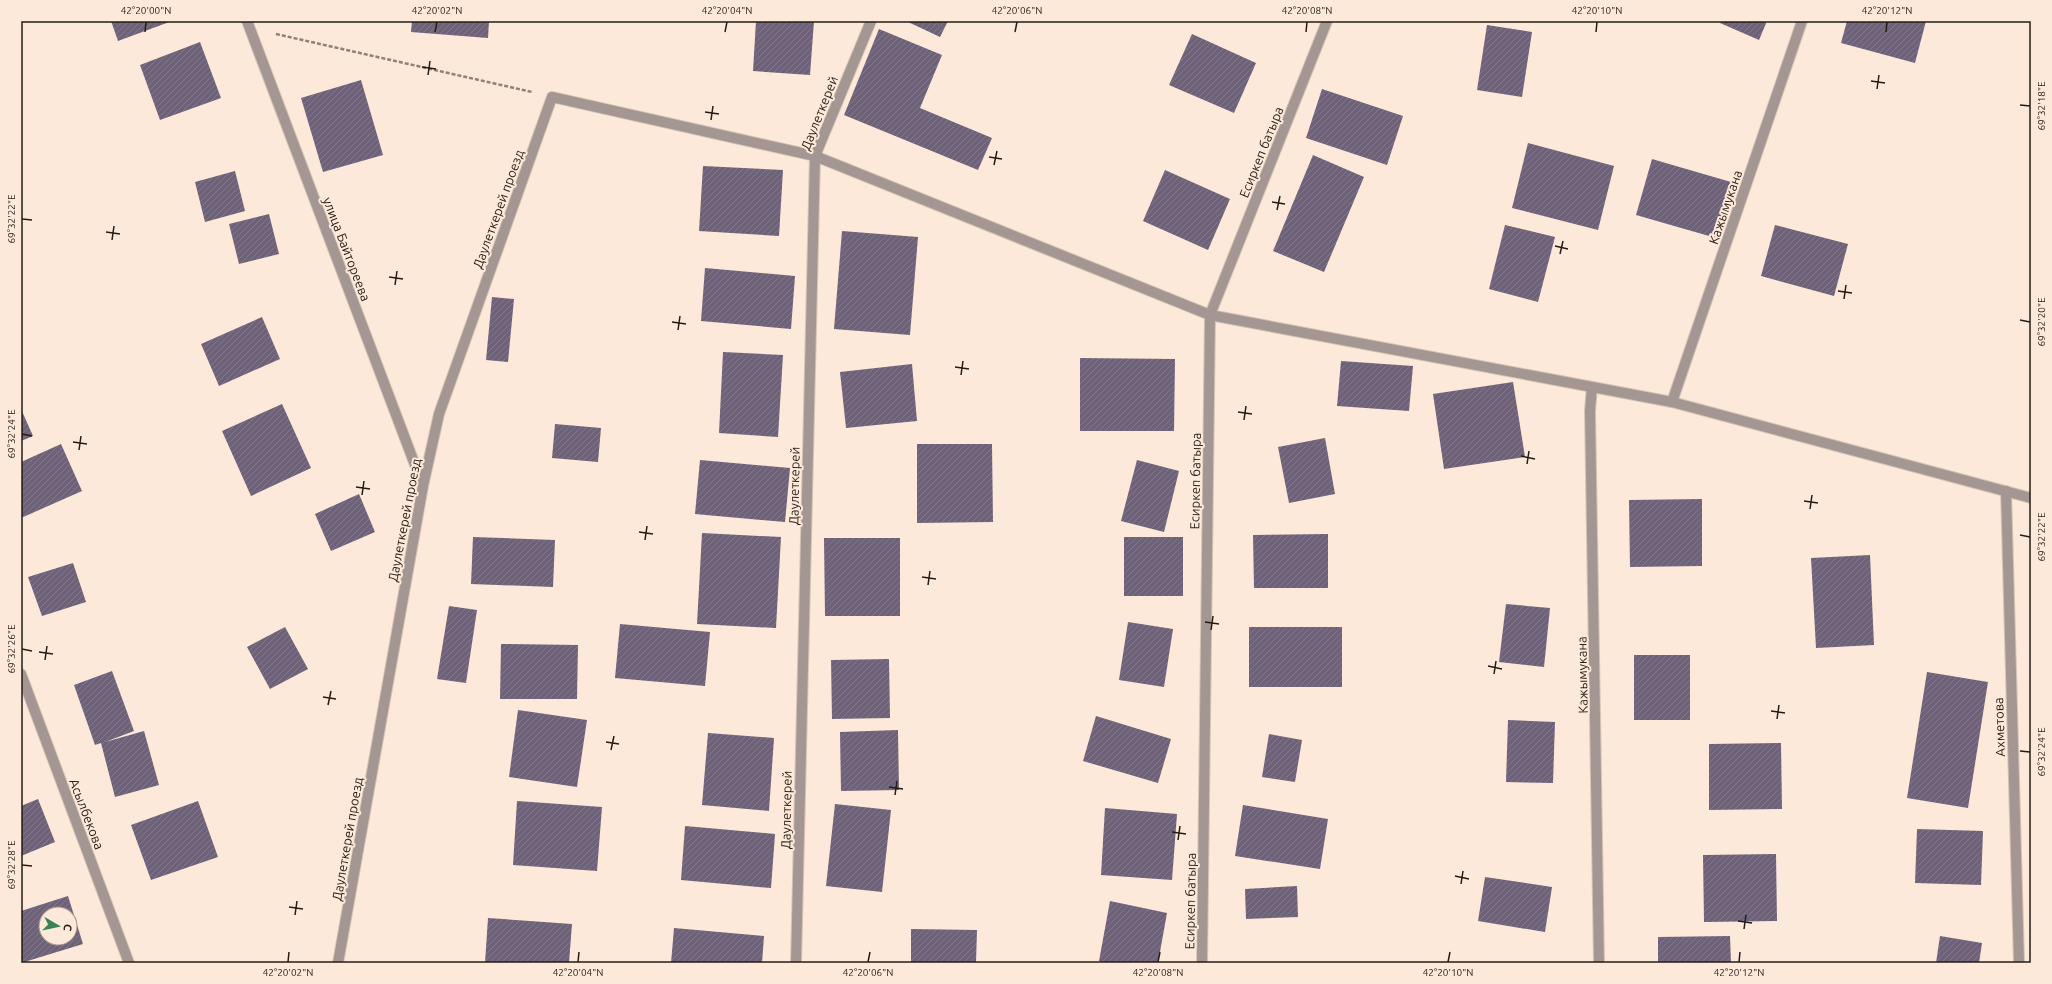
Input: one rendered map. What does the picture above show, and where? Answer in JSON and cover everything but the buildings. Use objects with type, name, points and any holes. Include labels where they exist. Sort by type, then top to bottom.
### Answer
[{"type":"street","name":"Даулеткерей","points":[[796,963],[814,156],[871,21]]},
{"type":"street","name":"Есиркеп батыра","points":[[1202,963],[1210,315],[1327,21]]},
{"type":"street","name":"Кажымукана","points":[[1672,402],[1802,21]]},
{"type":"street","name":"улица Байтореева","points":[[248,24],[423,486]]},
{"type":"street","points":[[552,96],[814,156],[1210,315],[1672,402],[2031,498]]},
{"type":"street","name":"Даулеткерей проезд","points":[[338,963],[423,486],[439,414],[552,96]]},
{"type":"street","name":"Кажымукана","points":[[1592,387],[1590,411],[1599,963]]},
{"type":"street","name":"Ахметова","points":[[2006,491],[2019,963]]},
{"type":"street","name":"Асылбекова","points":[[21,674],[129,963]]},
{"type":"path","points":[[248,24],[552,96]]}]
